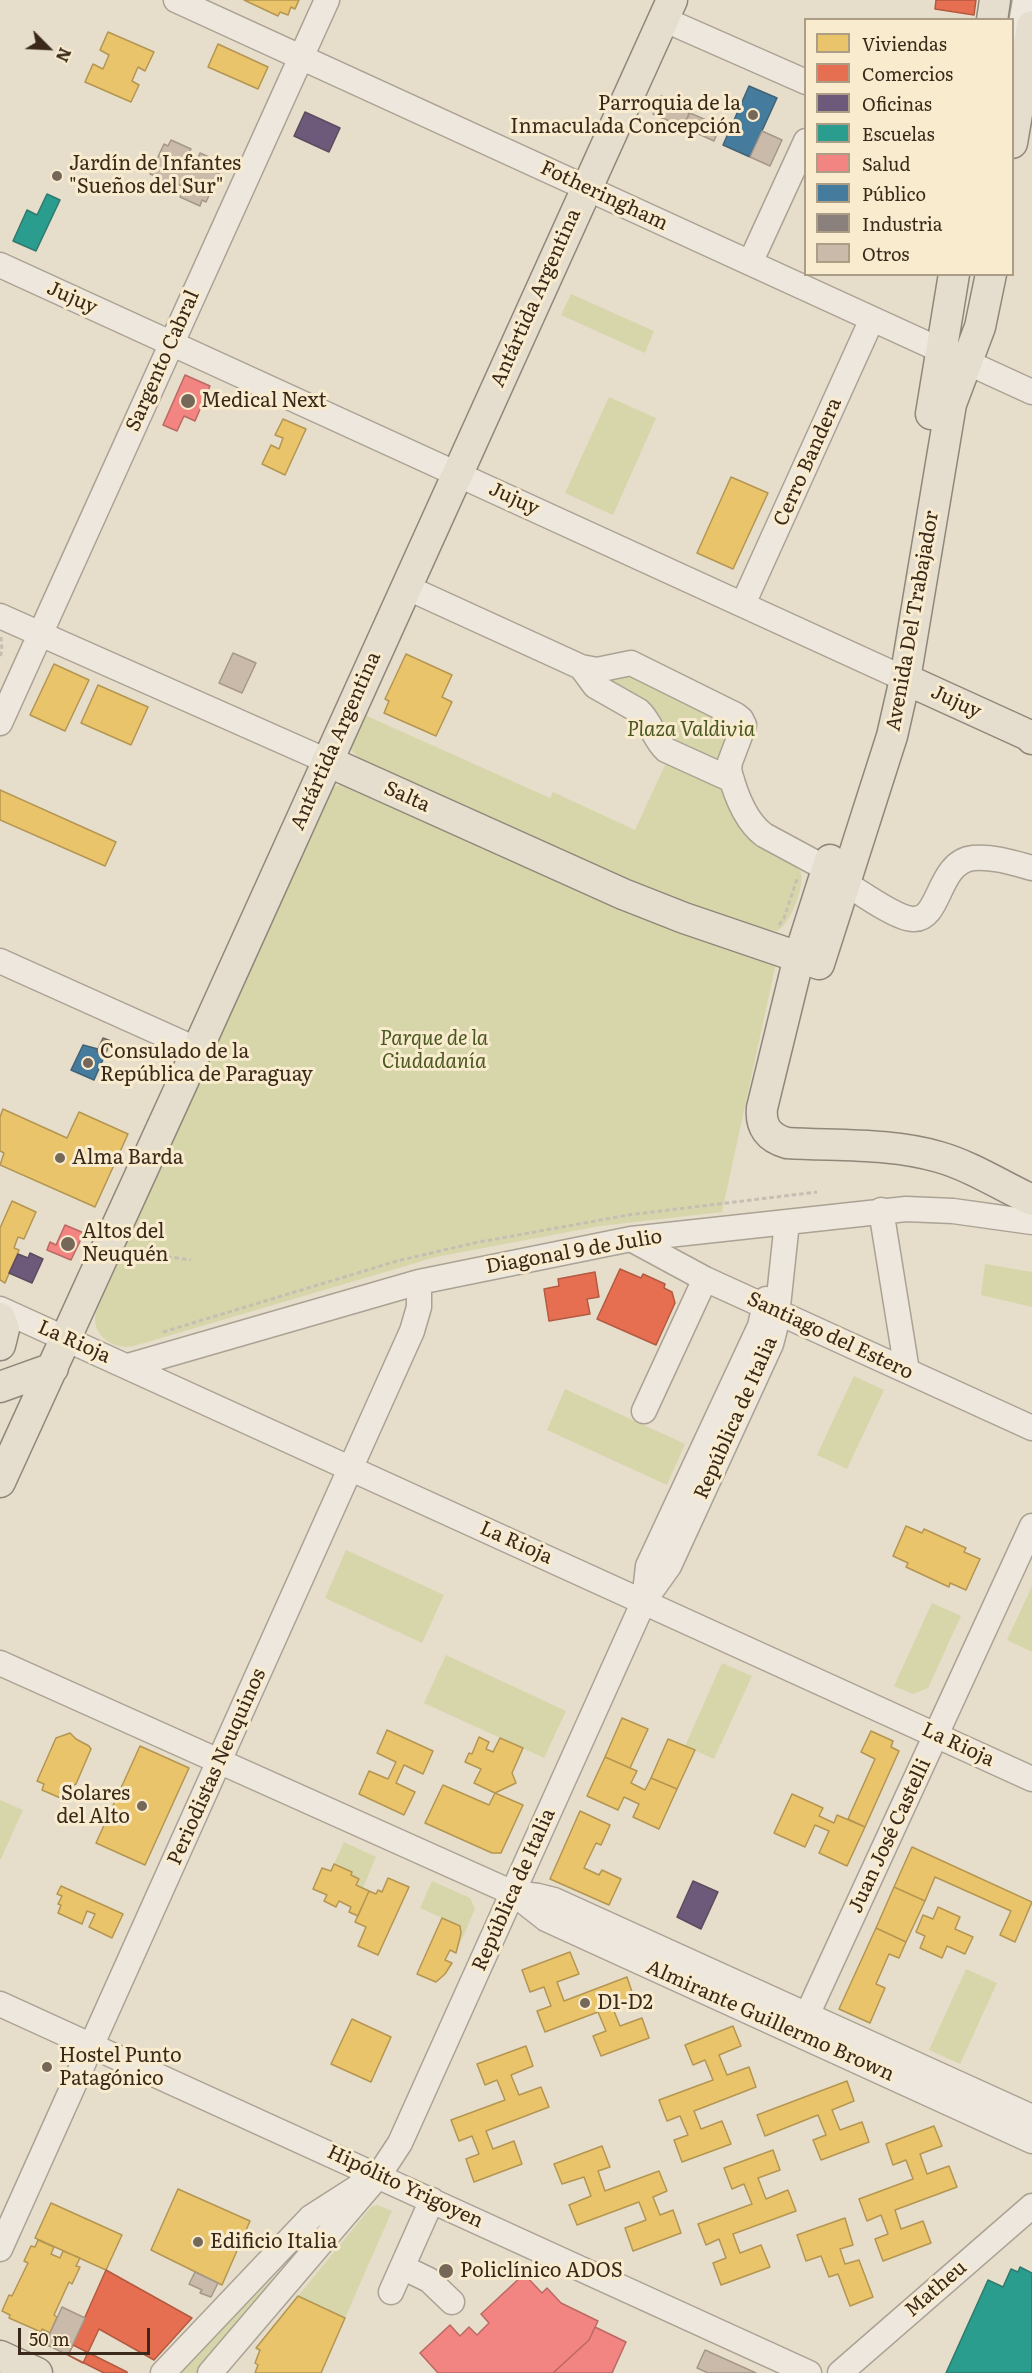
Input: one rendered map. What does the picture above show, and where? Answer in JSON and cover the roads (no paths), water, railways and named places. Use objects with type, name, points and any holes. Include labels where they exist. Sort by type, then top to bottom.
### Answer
[{"type":"main road","points":[[992,18],[995,0]]},
{"type":"main road","name":"Antártida Argentina","points":[[0,1482],[198,1050],[668,9]]},
{"type":"main road","points":[[1020,131],[1032,26]]},
{"type":"main road","name":"Avenida Del Trabajador","points":[[954,276],[954,394],[896,674],[870,737],[824,874],[809,960],[762,1108],[762,1123],[766,1131],[779,1141],[787,1143],[890,1148],[925,1153],[959,1165],[1032,1200]]},
{"type":"main road","name":"Avenida Del Trabajador","points":[[954,357],[980,327],[991,276]]},
{"type":"main road","name":"Jujuy","points":[[896,674],[1031,734]]},
{"type":"main road","name":"Salta","points":[[327,761],[623,894],[809,960]]},
{"type":"main road","points":[[0,1318],[4,1329],[0,1345]]},
{"type":"main road","points":[[0,1387],[52,1368]]},
{"type":"main road","points":[[0,2356],[37,2373]]},
{"type":"street","name":"Fotheringham","points":[[176,0],[1032,392]]},
{"type":"street","name":"Sargento Cabral","points":[[0,723],[327,0]]},
{"type":"street","points":[[1004,18],[1007,0]]},
{"type":"street","points":[[1014,64],[1025,0]]},
{"type":"street","points":[[668,9],[804,81]]},
{"type":"street","points":[[750,263],[804,145]]},
{"type":"street","name":"Jujuy","points":[[0,265],[896,674]]},
{"type":"street","points":[[954,357],[964,276]]},
{"type":"street","points":[[954,357],[979,276]]},
{"type":"street","name":"Cerro Bandera","points":[[743,604],[872,319]]},
{"type":"street","points":[[406,587],[581,667],[597,670],[631,663],[741,719],[744,725],[729,770],[748,819],[756,829],[824,874],[898,914],[915,920],[924,917],[952,868],[960,861],[989,858],[1032,868]]},
{"type":"street","name":"Salta","points":[[0,616],[327,761]]},
{"type":"street","points":[[581,667],[595,687],[639,711],[666,750],[732,780]]},
{"type":"street","points":[[0,961],[198,1050]]},
{"type":"street","points":[[881,1210],[907,1371]]},
{"type":"street","name":"Diagonal 9 de Julio","points":[[128,1366],[419,1282],[631,1239],[881,1210],[953,1211],[1032,1222]]},
{"type":"street","name":"República de Italia","points":[[210,2373],[378,2175],[394,2154],[406,2131],[644,1601],[669,1566],[771,1344],[771,1309],[781,1223]]},
{"type":"street","name":"Santiago del Estero","points":[[631,1239],[705,1279],[1032,1428]]},
{"type":"street","points":[[644,1411],[705,1279]]},
{"type":"street","name":"Periodistas Neuquinos","points":[[0,2249],[416,1320],[419,1307],[419,1282]]},
{"type":"street","name":"La Rioja","points":[[0,1309],[1032,1779]]},
{"type":"street","name":"Juan José Castelli","points":[[807,2015],[1032,1526]]},
{"type":"street","name":"Almirante Guillermo Brown","points":[[0,1663],[513,1893],[546,1919],[1032,2141]]},
{"type":"street","name":"Almirante Guillermo Brown","points":[[513,1893],[554,1900],[1032,2117]]},
{"type":"street","name":"Hipólito Yrigoyen","points":[[0,2004],[809,2373]]},
{"type":"street","name":"República de Italia","points":[[163,2373],[311,2217],[378,2175]]},
{"type":"street","points":[[391,2292],[432,2200]]},
{"type":"street","name":"Matheu","points":[[840,2373],[1032,2205]]},
{"type":"street","points":[[402,2267],[429,2280],[452,2302]]},
{"type":"place","name":"Parroquia de la Inmaculada Concepción","points":[[753,115]]},
{"type":"place","name":"Jardín de Infantes \"Sueños del Sur\"","points":[[57,176]]},
{"type":"place","name":"Medical Next","points":[[188,401]]},
{"type":"place","name":"Consulado de la República de Paraguay","points":[[88,1063]]},
{"type":"place","name":"Alma Barda","points":[[60,1158]]},
{"type":"place","name":"Altos del Neuquén","points":[[68,1244]]},
{"type":"place","name":"Solares del Alto","points":[[142,1806]]},
{"type":"place","name":"D1-D2","points":[[585,2003]]},
{"type":"place","name":"Hostel Punto Patagónico","points":[[47,2067]]},
{"type":"place","name":"Edificio Italia","points":[[198,2242]]},
{"type":"place","name":"Policlínico ADOS","points":[[446,2271]]},
{"type":"park label","name":"Plaza Valdivia","points":[[691,730]]},
{"type":"park label","name":"Parque de la Ciudadanía","points":[[434,1050]]}]
